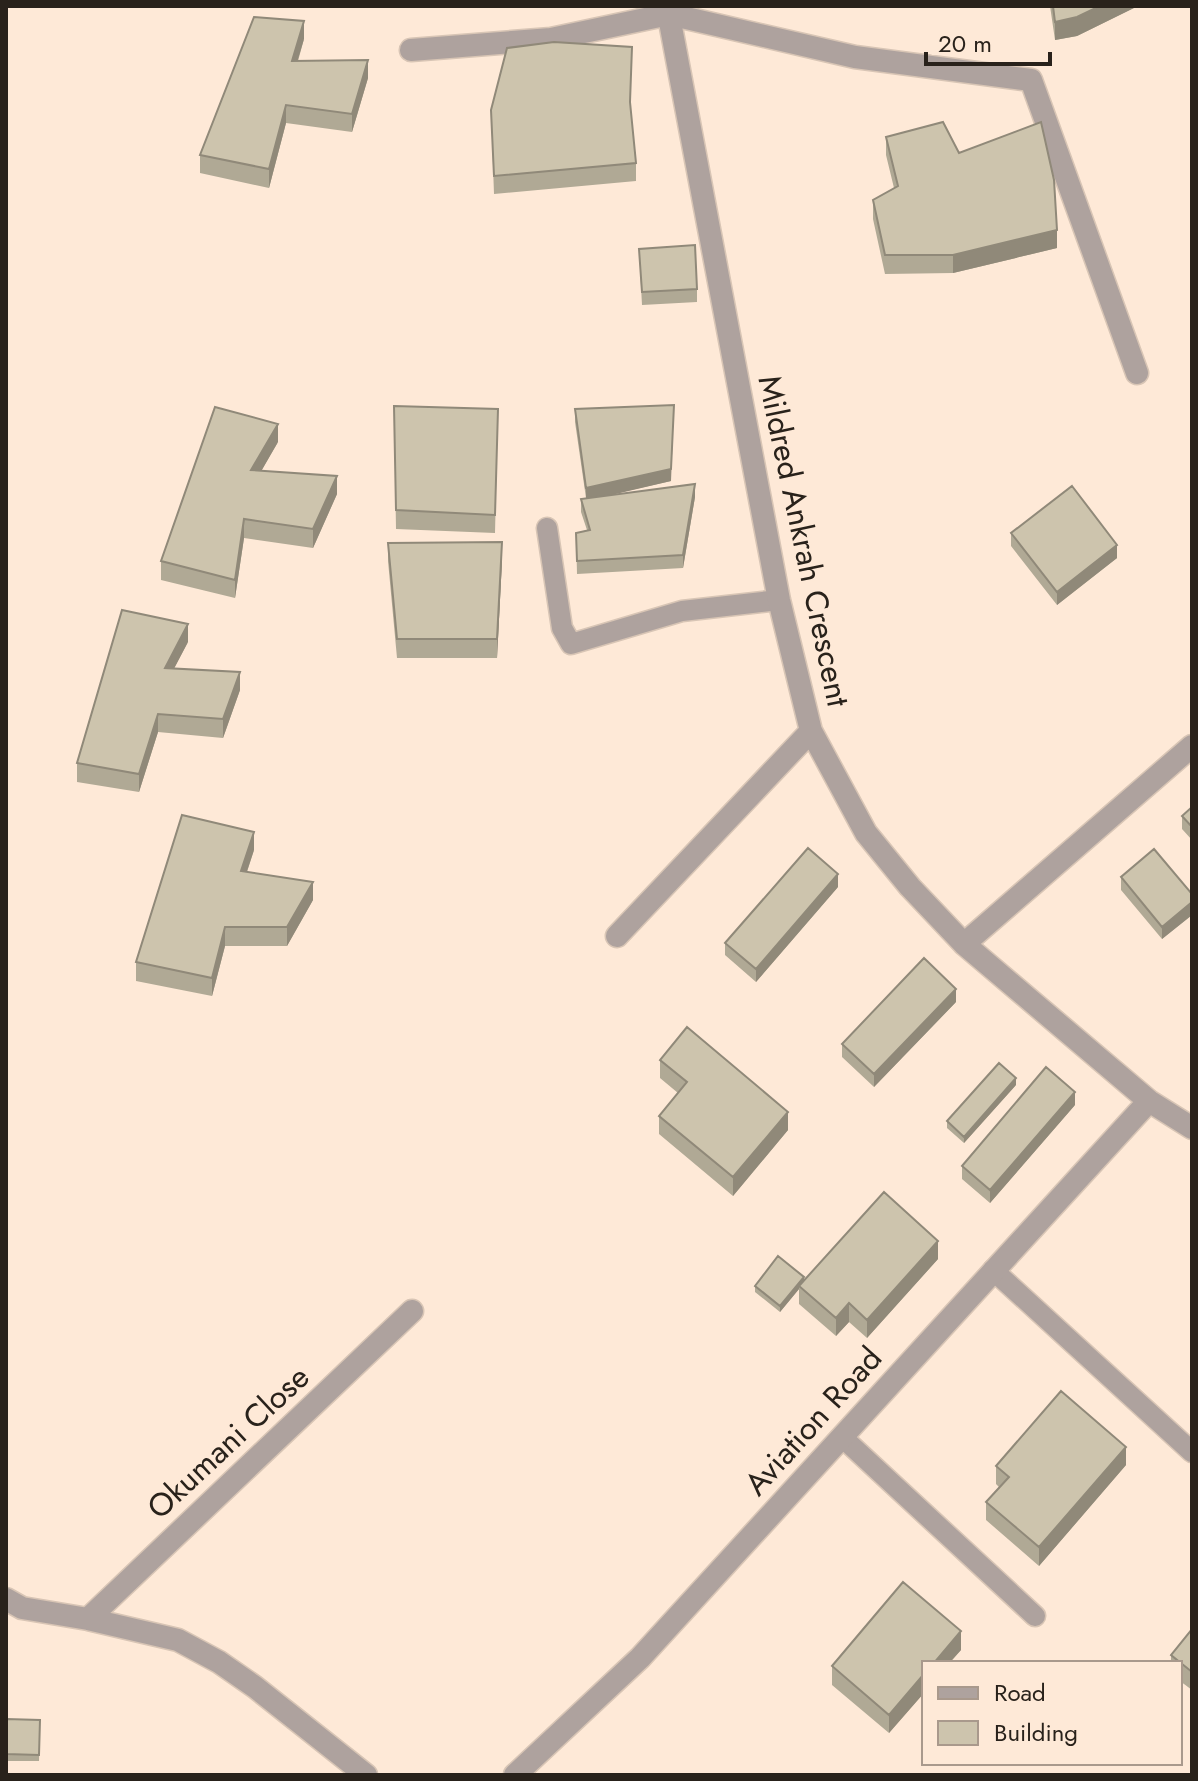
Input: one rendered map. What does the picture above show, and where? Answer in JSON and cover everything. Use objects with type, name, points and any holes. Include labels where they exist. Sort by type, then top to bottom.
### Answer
[{"type":"street","points":[[411,50],[551,39],[668,10],[855,57],[1031,80],[1137,373]]},
{"type":"street","name":"Mildred Ankrah Crescent","points":[[668,10],[779,600],[811,731],[866,833],[910,887],[964,944],[1149,1101],[1192,1128]]},
{"type":"street","points":[[617,936],[811,731]]},
{"type":"street","points":[[964,944],[1192,746]]},
{"type":"street","name":"Aviation Road","points":[[515,1775],[640,1658],[1149,1101]]},
{"type":"street","name":"Okumani Close","points":[[88,1619],[412,1311]]},
{"type":"street","points":[[6,1599],[22,1608],[88,1619],[178,1640],[219,1662],[366,1775]]},
{"type":"lane","points":[[547,528],[562,628],[571,644],[682,611],[779,600]]},
{"type":"lane","points":[[993,1270],[1192,1452]]},
{"type":"lane","points":[[842,1437],[1035,1616]]},
{"type":"building","points":[[1053,6],[1100,6],[1077,17],[1055,22]]},
{"type":"building","points":[[254,17],[304,21],[292,61],[368,60],[352,114],[286,105],[269,169],[200,155]]},
{"type":"building","points":[[554,42],[632,47],[630,102],[636,163],[494,176],[491,110],[507,48]]},
{"type":"building","points":[[943,122],[959,153],[1041,122],[1054,180],[1057,230],[953,255],[885,255],[873,200],[898,186],[886,137]]},
{"type":"building","points":[[695,245],[697,289],[642,292],[639,249]]},
{"type":"building","points":[[674,405],[671,469],[586,488],[575,409]]},
{"type":"building","points":[[394,406],[498,409],[495,515],[396,510]]},
{"type":"building","points":[[215,407],[278,424],[251,470],[337,476],[313,529],[244,519],[235,580],[161,561]]},
{"type":"building","points":[[695,484],[683,555],[577,561],[576,533],[590,530],[581,499]]},
{"type":"building","points":[[1072,486],[1117,545],[1057,592],[1011,533]]},
{"type":"building","points":[[502,542],[497,639],[397,639],[388,543]]},
{"type":"building","points":[[122,610],[188,624],[165,668],[240,672],[223,719],[158,714],[139,774],[77,763]]},
{"type":"building","points":[[1192,807],[1192,827],[1182,816]]},
{"type":"building","points":[[182,815],[254,832],[241,871],[313,882],[287,927],[225,927],[212,978],[136,962]]},
{"type":"building","points":[[808,848],[838,874],[756,969],[725,943]]},
{"type":"building","points":[[1154,849],[1192,894],[1192,902],[1162,927],[1121,877]]},
{"type":"building","points":[[924,958],[956,989],[874,1074],[842,1044]]},
{"type":"building","points":[[687,1027],[788,1112],[733,1177],[659,1116],[687,1082],[660,1060]]},
{"type":"building","points":[[999,1063],[1016,1078],[964,1137],[947,1121]]},
{"type":"building","points":[[1046,1067],[1075,1092],[990,1190],[962,1166]]},
{"type":"building","points":[[884,1192],[938,1241],[867,1320],[849,1303],[836,1318],[799,1286]]},
{"type":"building","points":[[778,1256],[804,1277],[780,1306],[755,1286]]},
{"type":"building","points":[[1061,1391],[1126,1447],[1039,1547],[986,1502],[1009,1477],[996,1466]]},
{"type":"building","points":[[903,1582],[961,1631],[936,1661],[922,1661],[922,1676],[889,1715],[832,1666]]},
{"type":"building","points":[[1192,1629],[1192,1672],[1171,1655]]},
{"type":"building","points":[[6,1719],[40,1720],[39,1755],[6,1754]]}]
